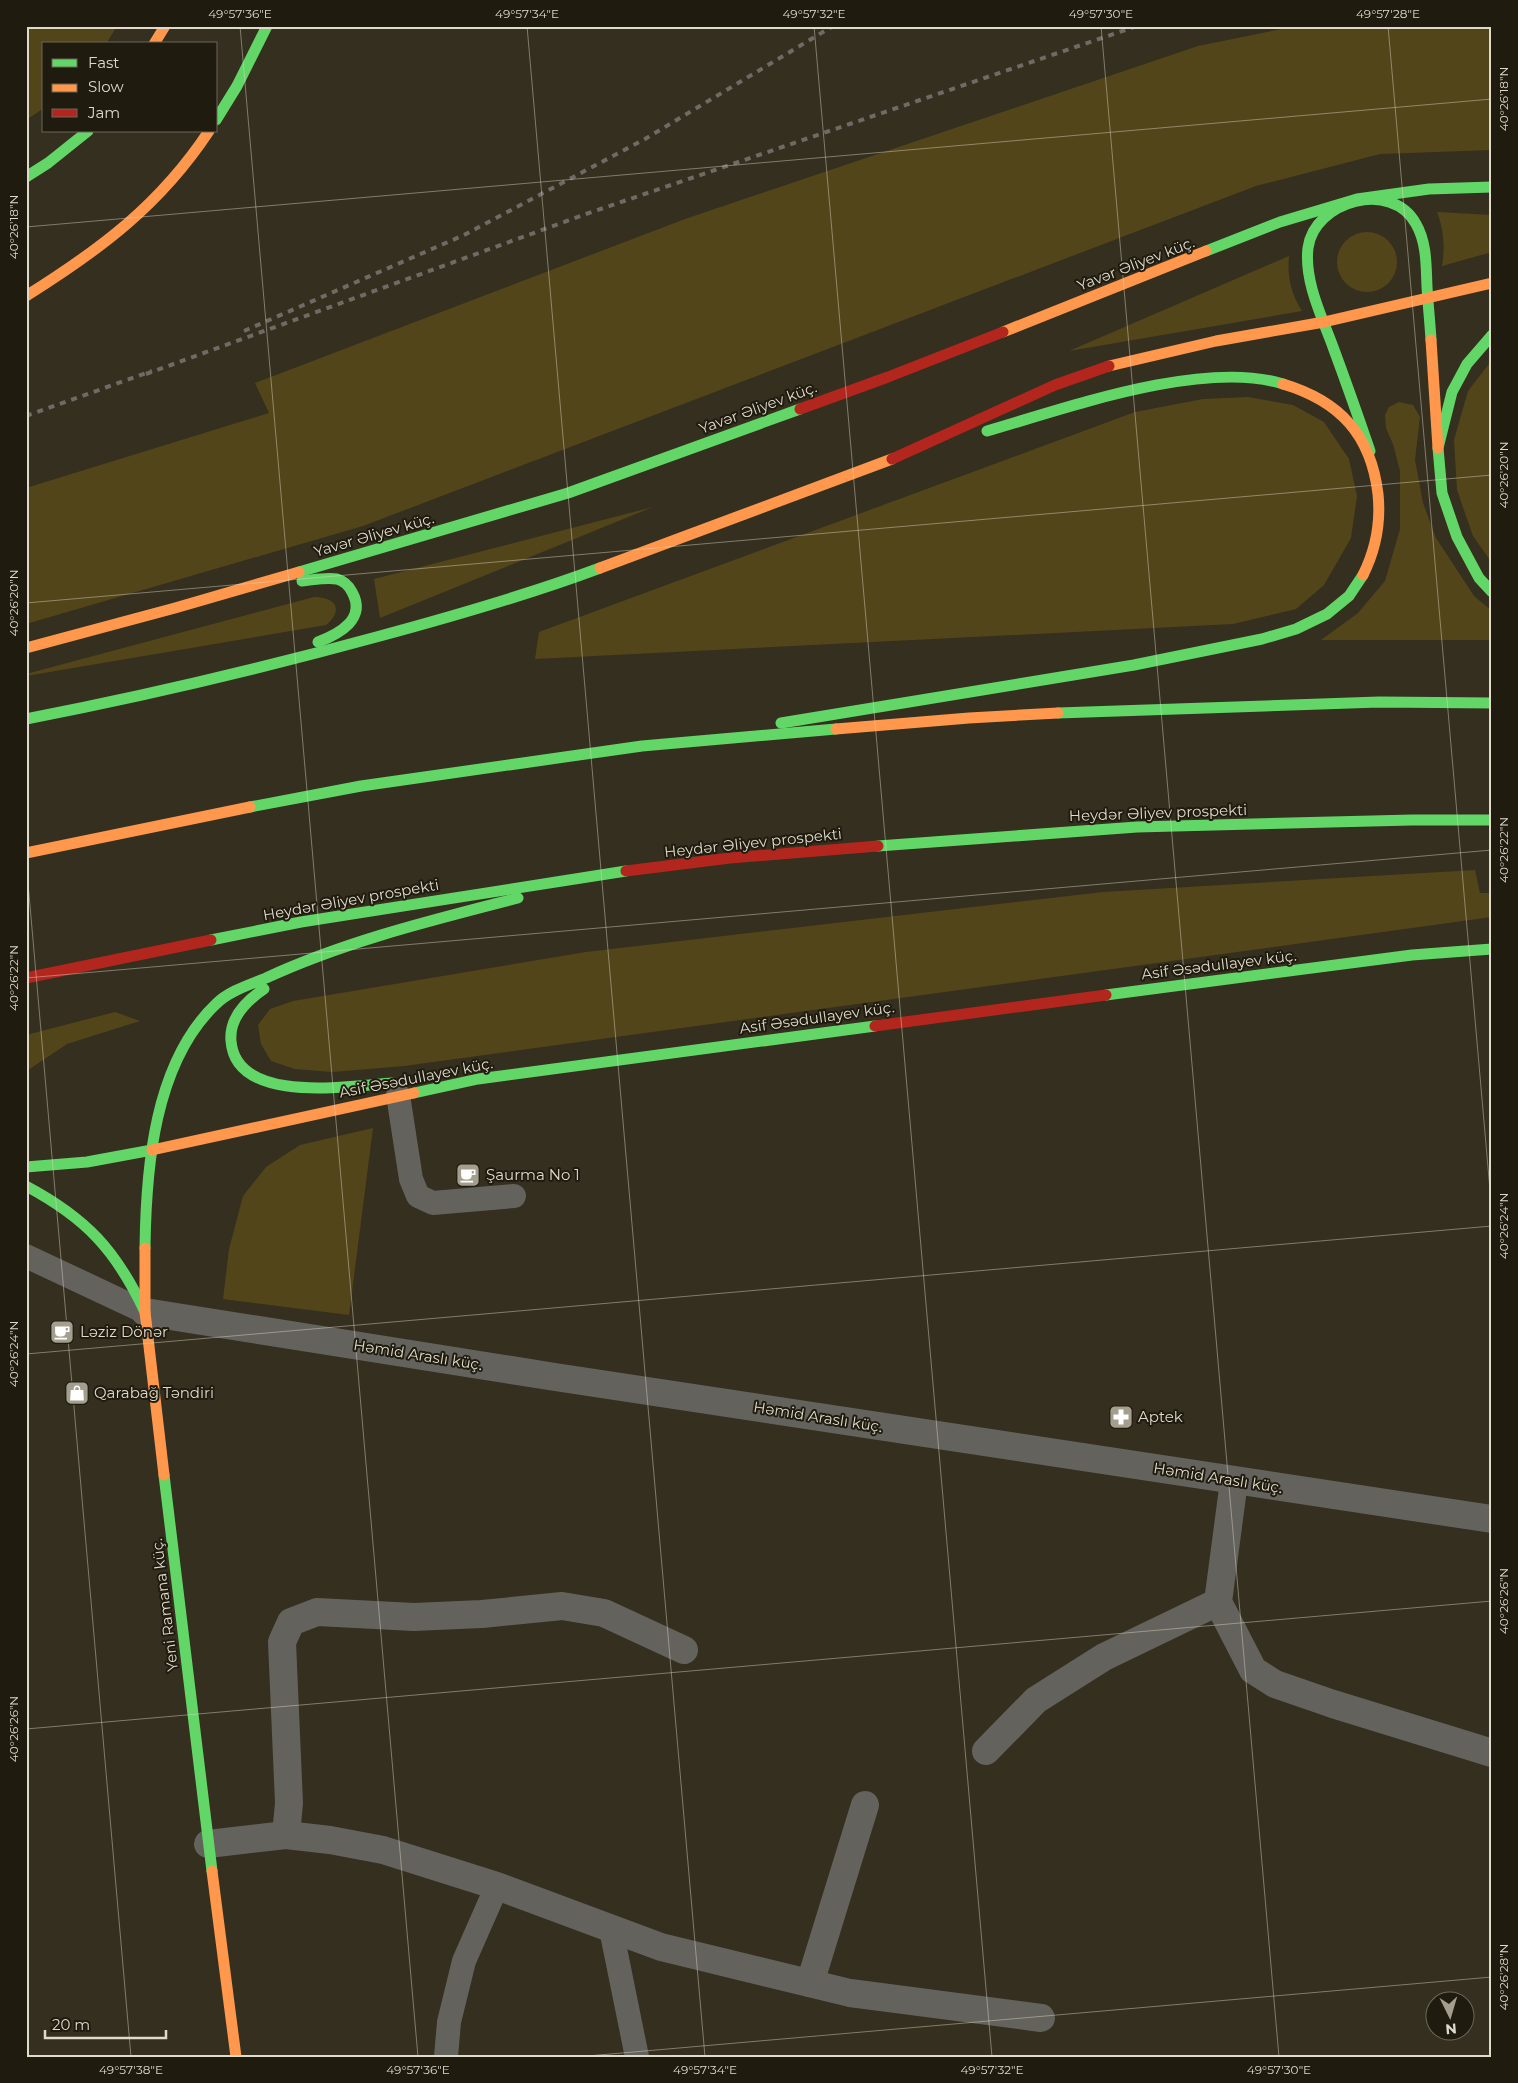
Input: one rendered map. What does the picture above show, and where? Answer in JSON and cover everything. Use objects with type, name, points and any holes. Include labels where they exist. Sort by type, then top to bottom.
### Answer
[{"type":"main road","points":[[155,42],[165,26]]},
{"type":"main road","points":[[218,117],[237,86],[267,26]]},
{"type":"main road","points":[[26,176],[48,163],[87,132]]},
{"type":"main road","points":[[26,296],[68,271],[102,247],[155,201],[197,152],[208,132]]},
{"type":"main road","name":"Yavər Əliyev küç.","points":[[26,648],[175,608],[568,493],[888,377],[1280,222],[1357,199],[1429,189],[1492,187]]},
{"type":"main road","points":[[26,853],[212,814],[352,788],[642,746],[1160,660],[1278,634],[1311,623],[1341,604],[1361,579],[1375,549],[1380,522],[1374,465],[1324,322],[1310,268],[1308,249],[1311,236],[1319,222],[1333,211],[1357,199],[1382,200],[1399,206],[1410,215],[1418,226],[1422,243],[1428,298],[1442,492],[1457,537],[1479,578],[1492,592]]},
{"type":"main road","points":[[26,719],[211,680],[468,612],[578,576],[887,461],[1055,385],[1097,369],[1216,340],[1324,322],[1492,283]]},
{"type":"main road","points":[[1438,448],[1452,392],[1467,364],[1492,336]]},
{"type":"main road","points":[[887,461],[1095,400],[1200,378],[1238,376],[1290,385],[1319,396],[1344,416],[1370,451]]},
{"type":"main road","points":[[175,608],[312,580],[342,581],[350,587],[355,598],[356,608],[355,619],[347,629],[334,636],[211,680]]},
{"type":"main road","points":[[642,746],[988,717],[1143,709],[1369,702],[1492,703]]},
{"type":"main road","name":"Heydər Əliyev prospekti","points":[[26,978],[77,966],[300,922],[611,873],[730,858],[985,837],[1137,827],[1412,820],[1492,820]]},
{"type":"main road","points":[[478,1079],[403,1087],[313,1087],[276,1084],[256,1078],[240,1068],[234,1055],[231,1038],[233,1022],[253,996],[303,961],[357,942],[611,873]]},
{"type":"main road","name":"Asif Əsədullayev küç.","points":[[26,1167],[87,1162],[152,1150],[403,1087],[478,1079],[1412,955],[1492,949]]},
{"type":"main road","name":"Yeni Ramana küç.","points":[[236,2057],[208,1844],[145,1312],[144,1224],[152,1150],[165,1095],[180,1050],[200,1022],[217,1003],[248,986],[303,961]]},
{"type":"main road","points":[[26,1186],[64,1210],[95,1234],[123,1268],[145,1312]]},
{"type":"street","name":"Həmid Araslı küç.","points":[[145,1312],[1234,1481],[1492,1519]]},
{"type":"street","points":[[1234,1481],[1218,1602],[1253,1670],[1275,1684],[1492,1753]]},
{"type":"street","points":[[986,1751],[1043,1695],[1104,1657],[1218,1602]]},
{"type":"street","points":[[286,1835],[289,1803],[282,1642],[291,1622],[317,1612],[414,1617],[482,1614],[562,1606],[604,1614],[684,1650]]},
{"type":"street","points":[[810,1983],[865,1805]]},
{"type":"street","points":[[208,1844],[286,1835],[330,1840],[383,1850],[497,1886],[661,1947],[850,1993],[1042,2018]]},
{"type":"lane","points":[[403,1087],[411,1180],[418,1196],[432,1203],[514,1196]]},
{"type":"lane","points":[[26,1256],[145,1312]]},
{"type":"lane","points":[[446,2057],[450,2022],[464,1961],[497,1886]]},
{"type":"lane","points":[[611,1929],[637,2057]]},
{"type":"shaded area","points":[[26,26],[117,26],[107,42],[42,42],[42,109],[26,120]]},
{"type":"shaded area","points":[[1296,26],[1492,26],[1492,150],[1380,154],[1256,186],[363,526],[26,624],[26,488],[269,413],[255,383],[685,219],[1198,46]]},
{"type":"shaded area","points":[[1437,212],[1492,215],[1492,252],[1442,266],[1443,239]]},
{"type":"shaded area","points":[[1367,232],[1383,237],[1388,241],[1392,246],[1397,262],[1392,278],[1388,283],[1383,287],[1367,292],[1351,287],[1346,283],[1342,278],[1337,262],[1342,246],[1346,241],[1351,237]]},
{"type":"shaded area","points":[[1289,256],[1291,285],[1302,311],[1069,351]]},
{"type":"shaded area","points":[[1492,360],[1492,563],[1473,536],[1457,490],[1454,440],[1468,391]]},
{"type":"shaded area","points":[[1248,397],[1293,405],[1324,422],[1349,459],[1357,496],[1351,538],[1324,585],[1296,609],[1233,624],[535,659],[539,632],[1135,412],[1203,399]]},
{"type":"shaded area","points":[[1399,402],[1413,405],[1420,417],[1415,460],[1423,503],[1436,538],[1474,596],[1492,611],[1492,640],[1321,640],[1358,613],[1385,581],[1400,529],[1400,471],[1393,444],[1386,428],[1385,415],[1389,407]]},
{"type":"shaded area","points":[[653,507],[380,618],[374,579]]},
{"type":"shaded area","points":[[314,597],[328,599],[335,605],[335,614],[326,625],[26,676],[26,674]]},
{"type":"shaded area","points":[[1475,870],[1480,893],[1492,893],[1492,917],[404,1066],[332,1072],[295,1069],[271,1061],[261,1044],[258,1025],[270,1009],[293,1001],[586,952],[1103,892]]},
{"type":"shaded area","points":[[115,1012],[140,1021],[67,1044],[28,1070],[26,1074],[26,1035]]},
{"type":"shaded area","points":[[373,1128],[349,1315],[223,1299],[229,1249],[243,1196],[266,1167],[300,1145]]},
{"type":"railway","points":[[244,331],[464,235],[645,139],[833,26]]},
{"type":"railway","points":[[146,374],[586,214],[1137,26]]},
{"type":"railway","points":[[26,416],[152,371]]},
{"type":"traffic: fast","points":[[218,117],[237,86],[267,26]]},
{"type":"traffic: fast","points":[[26,177],[48,163],[87,132]]},
{"type":"traffic: fast","points":[[1206,251],[1280,222],[1357,199],[1429,189],[1492,187]]},
{"type":"traffic: fast","points":[[1370,451],[1311,286],[1307,260],[1308,248],[1313,232],[1324,218],[1338,208],[1355,202],[1373,199],[1390,202],[1405,210],[1420,231],[1424,247],[1431,340]]},
{"type":"traffic: fast","points":[[1492,335],[1467,364],[1452,392],[1438,448],[1442,493],[1457,537],[1479,578],[1492,592]]},
{"type":"traffic: fast","points":[[987,431],[1095,399],[1175,382],[1214,378],[1251,378],[1283,384]]},
{"type":"traffic: fast","points":[[299,572],[568,493],[800,409]]},
{"type":"traffic: fast","points":[[26,719],[159,691],[336,648],[491,605],[600,568]]},
{"type":"traffic: fast","points":[[781,723],[1134,665],[1262,639],[1296,629],[1327,614],[1349,596],[1363,575]]},
{"type":"traffic: fast","points":[[302,581],[328,578],[340,580],[352,592],[356,602],[356,610],[348,624],[334,635],[318,642]]},
{"type":"traffic: fast","points":[[1058,713],[1379,702],[1492,703]]},
{"type":"traffic: fast","points":[[250,807],[361,786],[642,746],[836,729]]},
{"type":"traffic: fast","points":[[878,846],[1137,827],[1412,820],[1492,820]]},
{"type":"traffic: fast","points":[[211,940],[301,922],[626,871]]},
{"type":"traffic: fast","points":[[145,1248],[148,1184],[152,1151],[158,1118],[167,1086],[179,1056],[195,1028],[221,999],[239,989],[296,965],[358,942],[518,898]]},
{"type":"traffic: fast","points":[[1106,995],[1412,955],[1492,949]]},
{"type":"traffic: fast","points":[[264,989],[240,1011],[231,1033],[231,1041],[238,1061],[252,1075],[273,1083],[297,1087],[349,1087],[392,1083]]},
{"type":"traffic: fast","points":[[414,1093],[478,1079],[875,1026]]},
{"type":"traffic: fast","points":[[26,1167],[87,1162],[152,1150]]},
{"type":"traffic: fast","points":[[26,1186],[66,1210],[97,1238],[123,1271],[145,1312]]},
{"type":"traffic: fast","points":[[164,1475],[212,1871]]},
{"type":"traffic: slow","points":[[155,42],[165,26]]},
{"type":"traffic: slow","points":[[26,296],[79,261],[127,224],[170,181],[208,132]]},
{"type":"traffic: slow","points":[[1003,332],[1206,251]]},
{"type":"traffic: slow","points":[[1109,366],[1216,341],[1324,322],[1492,283]]},
{"type":"traffic: slow","points":[[1431,340],[1438,448]]},
{"type":"traffic: slow","points":[[1283,384],[1321,400],[1336,411],[1349,423],[1360,438],[1368,454],[1378,494],[1379,515],[1374,546],[1363,575]]},
{"type":"traffic: slow","points":[[600,568],[892,459]]},
{"type":"traffic: slow","points":[[26,648],[299,572]]},
{"type":"traffic: slow","points":[[836,729],[1058,713]]},
{"type":"traffic: slow","points":[[26,853],[250,807]]},
{"type":"traffic: slow","points":[[152,1150],[414,1093]]},
{"type":"traffic: slow","points":[[145,1248],[145,1312],[164,1475]]},
{"type":"traffic: slow","points":[[212,1871],[236,2057]]},
{"type":"traffic: jam","points":[[800,409],[1003,332]]},
{"type":"traffic: jam","points":[[892,459],[1055,385],[1109,366]]},
{"type":"traffic: jam","points":[[626,871],[730,858],[878,846]]},
{"type":"traffic: jam","points":[[26,978],[211,940]]},
{"type":"traffic: jam","points":[[875,1026],[1106,995]]},
{"type":"place","name":"Şaurma No 1","points":[[468,1175]]},
{"type":"place","name":"Ləziz Dönər","points":[[62,1332]]},
{"type":"place","name":"Qarabağ Təndiri","points":[[77,1393]]},
{"type":"place","name":"Aptek","points":[[1121,1417]]}]
